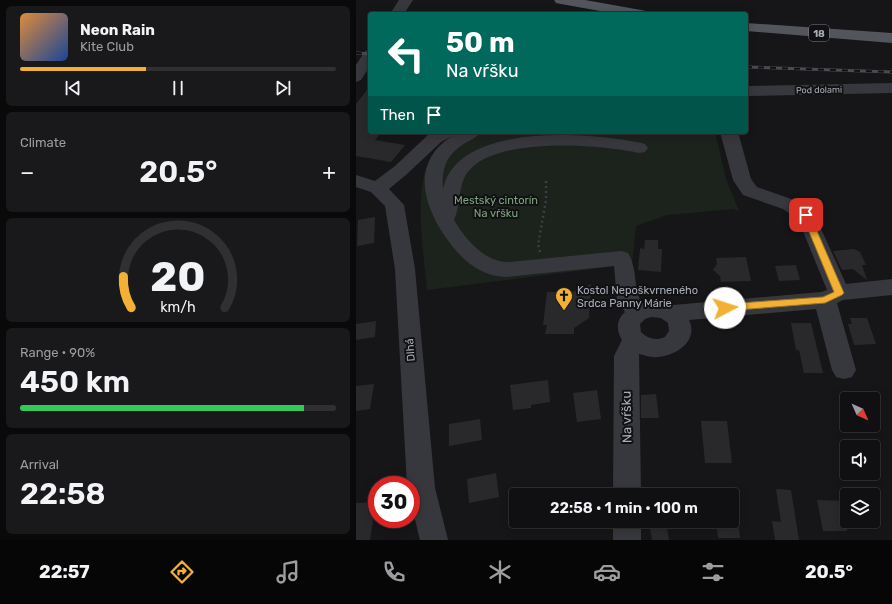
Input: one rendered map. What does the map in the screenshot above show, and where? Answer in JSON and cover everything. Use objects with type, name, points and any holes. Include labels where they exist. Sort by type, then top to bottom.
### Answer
[{"type":"main road","points":[[561,0],[630,12]]},
{"type":"main road","name":"18","points":[[748,27],[892,38]]},
{"type":"street","points":[[398,12],[406,0]]},
{"type":"street","name":"Pod dolami","points":[[748,91],[892,88]]},
{"type":"street","points":[[378,188],[401,170],[435,138],[444,134]]},
{"type":"street","points":[[469,134],[449,146],[438,160],[434,176],[433,191],[445,219],[463,247],[477,261],[496,269],[542,267],[621,258],[624,266],[628,300],[637,313]]},
{"type":"street","points":[[730,134],[742,180],[750,191],[790,205],[806,215],[832,296],[844,370]]},
{"type":"street","points":[[445,219],[449,211],[454,181],[460,168],[485,152],[501,146],[539,141],[590,141],[612,142],[639,148]]},
{"type":"street","name":"Dlhá","points":[[356,181],[378,188],[394,205],[405,269],[421,488],[434,540]]},
{"type":"street","points":[[671,313],[832,296],[892,288]]},
{"type":"street","points":[[658,308],[671,313],[678,318],[682,326],[682,333],[678,340],[670,346],[660,349],[645,347],[633,340],[630,336],[628,326],[632,317],[637,313],[643,310],[658,308]]},
{"type":"street","name":"Na vŕšku","points":[[627,488],[626,356],[633,340]]},
{"type":"street","points":[[627,528],[627,540]]},
{"type":"path","points":[[538,244],[546,200],[546,179]]},
{"type":"green space","name":"Mestský cintorín Na vŕšku","points":[[457,134],[715,134],[726,179],[739,211],[733,209],[667,215],[636,226],[632,264],[427,290],[421,221],[422,184],[426,169],[432,157]]},
{"type":"building","points":[[368,89],[368,134],[380,134],[375,140],[405,145],[391,162],[356,156],[356,104]]},
{"type":"building","points":[[375,217],[374,243],[357,246],[358,220]]},
{"type":"building","points":[[645,240],[658,240],[658,249],[662,249],[661,272],[638,270],[640,248],[644,249]]},
{"type":"building","points":[[854,249],[860,252],[866,265],[862,265],[867,280],[853,269],[842,270],[833,251]]},
{"type":"building","points":[[746,257],[751,281],[721,282],[720,276],[713,270],[717,264],[716,258]]},
{"type":"building","points":[[796,265],[800,280],[779,281],[775,266]]},
{"type":"building","name":"Kostol Nepoškvrneného Srdca Panny Márie","points":[[591,284],[589,318],[574,328],[574,334],[545,334],[547,325],[543,325],[547,292],[573,292]]},
{"type":"building","points":[[850,318],[867,318],[876,344],[854,345],[848,324],[852,324]]},
{"type":"building","points":[[376,321],[375,337],[356,340],[356,324]]},
{"type":"building","points":[[791,323],[811,323],[823,373],[804,373],[799,350],[796,350]]},
{"type":"building","points":[[548,380],[550,402],[531,405],[531,408],[513,410],[510,385]]},
{"type":"building","points":[[374,384],[370,409],[356,411],[356,386]]},
{"type":"building","points":[[597,390],[601,419],[577,422],[573,393]]},
{"type":"building","points":[[656,394],[659,418],[641,418],[641,395]]},
{"type":"building","points":[[480,419],[482,440],[449,446],[449,424]]},
{"type":"building","points":[[701,421],[727,421],[732,463],[705,463]]},
{"type":"building","points":[[496,473],[499,497],[469,503],[467,479]]},
{"type":"building","points":[[776,489],[791,490],[799,540],[775,540],[772,521],[781,522]]},
{"type":"building","points":[[817,500],[840,501],[840,528],[847,528],[847,531],[823,531]]},
{"type":"building","points":[[368,502],[368,528],[372,528],[370,540],[356,540],[356,503]]},
{"type":"building","points":[[650,528],[667,528],[669,540],[652,540]]},
{"type":"building","points":[[717,528],[739,528],[740,538],[718,538]]},
{"type":"railway","points":[[356,53],[368,54]]},
{"type":"railway","points":[[748,67],[892,72]]},
{"type":"place","name":"Kostol Nepoškvrneného Srdca Panny Márie","points":[[564,311]]},
{"type":"route","points":[[725,308],[825,300],[839,293],[806,215]]}]
